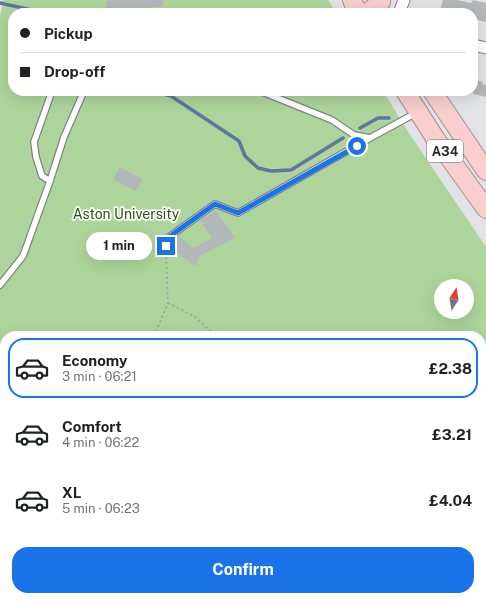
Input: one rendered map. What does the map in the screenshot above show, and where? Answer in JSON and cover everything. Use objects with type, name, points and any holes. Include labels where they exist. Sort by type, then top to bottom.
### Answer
[{"type":"highway","name":"A34","points":[[408,96],[486,209]]},
{"type":"highway","name":"A34","points":[[435,96],[486,171]]},
{"type":"lane","points":[[50,96],[34,142],[36,157],[42,176],[50,181]]},
{"type":"lane","points":[[0,285],[24,256],[64,137],[82,96]]},
{"type":"lane","points":[[272,96],[332,120],[354,135],[370,138]]},
{"type":"lane","points":[[166,246],[166,239],[215,204],[238,213],[418,111]]},
{"type":"path","points":[[156,331],[168,302],[166,246]]},
{"type":"path","points":[[168,302],[194,316],[210,331]]},
{"type":"green space","name":"Aston University","points":[[2,0],[328,0],[333,8],[8,8],[8,96],[386,96],[407,130],[486,247],[486,331],[0,331],[0,15],[3,4]]},
{"type":"building","points":[[163,0],[163,6],[144,8],[107,8],[106,1]]},
{"type":"building","points":[[443,0],[457,0],[471,3],[473,0],[486,3],[486,22],[478,20],[478,8],[441,8]]},
{"type":"building","points":[[478,80],[486,85],[486,97],[478,95]]},
{"type":"building","points":[[120,167],[142,179],[136,191],[113,179]]},
{"type":"building","points":[[216,211],[235,238],[200,256],[195,266],[170,248],[178,236],[194,248],[212,238],[200,220]]},
{"type":"waterway","points":[[0,3],[22,8]]},
{"type":"waterway","points":[[171,96],[239,141],[245,156],[258,168],[271,171],[291,170],[343,138]]},
{"type":"waterway","points":[[360,128],[378,118],[389,118]]},
{"type":"route","points":[[166,246],[166,239],[215,204],[238,213],[357,146]]}]
